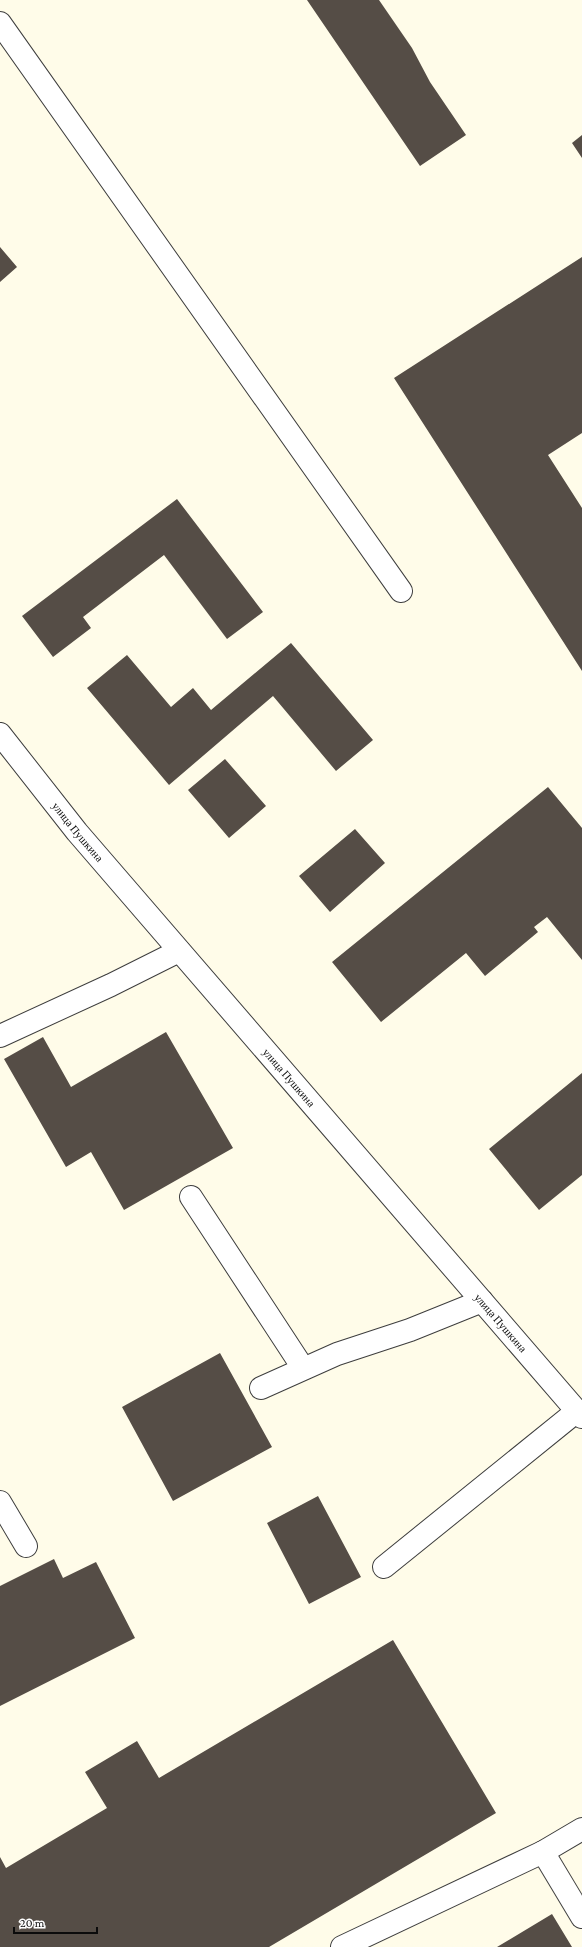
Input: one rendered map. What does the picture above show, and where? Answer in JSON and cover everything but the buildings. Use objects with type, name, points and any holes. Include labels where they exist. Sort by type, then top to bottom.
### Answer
[{"type":"street","points":[[0,23],[401,591]]},
{"type":"street","name":"улица Пушкина","points":[[0,734],[77,832],[580,1414]]},
{"type":"street","points":[[0,1036],[111,985],[179,951]]},
{"type":"street","points":[[191,1197],[303,1368]]},
{"type":"street","points":[[261,1388],[337,1354],[410,1330],[482,1301]]},
{"type":"street","points":[[384,1567],[580,1414]]},
{"type":"street","points":[[0,1502],[26,1546]]},
{"type":"street","points":[[342,1947],[543,1852],[582,1829]]},
{"type":"street","points":[[543,1852],[582,1917]]}]
